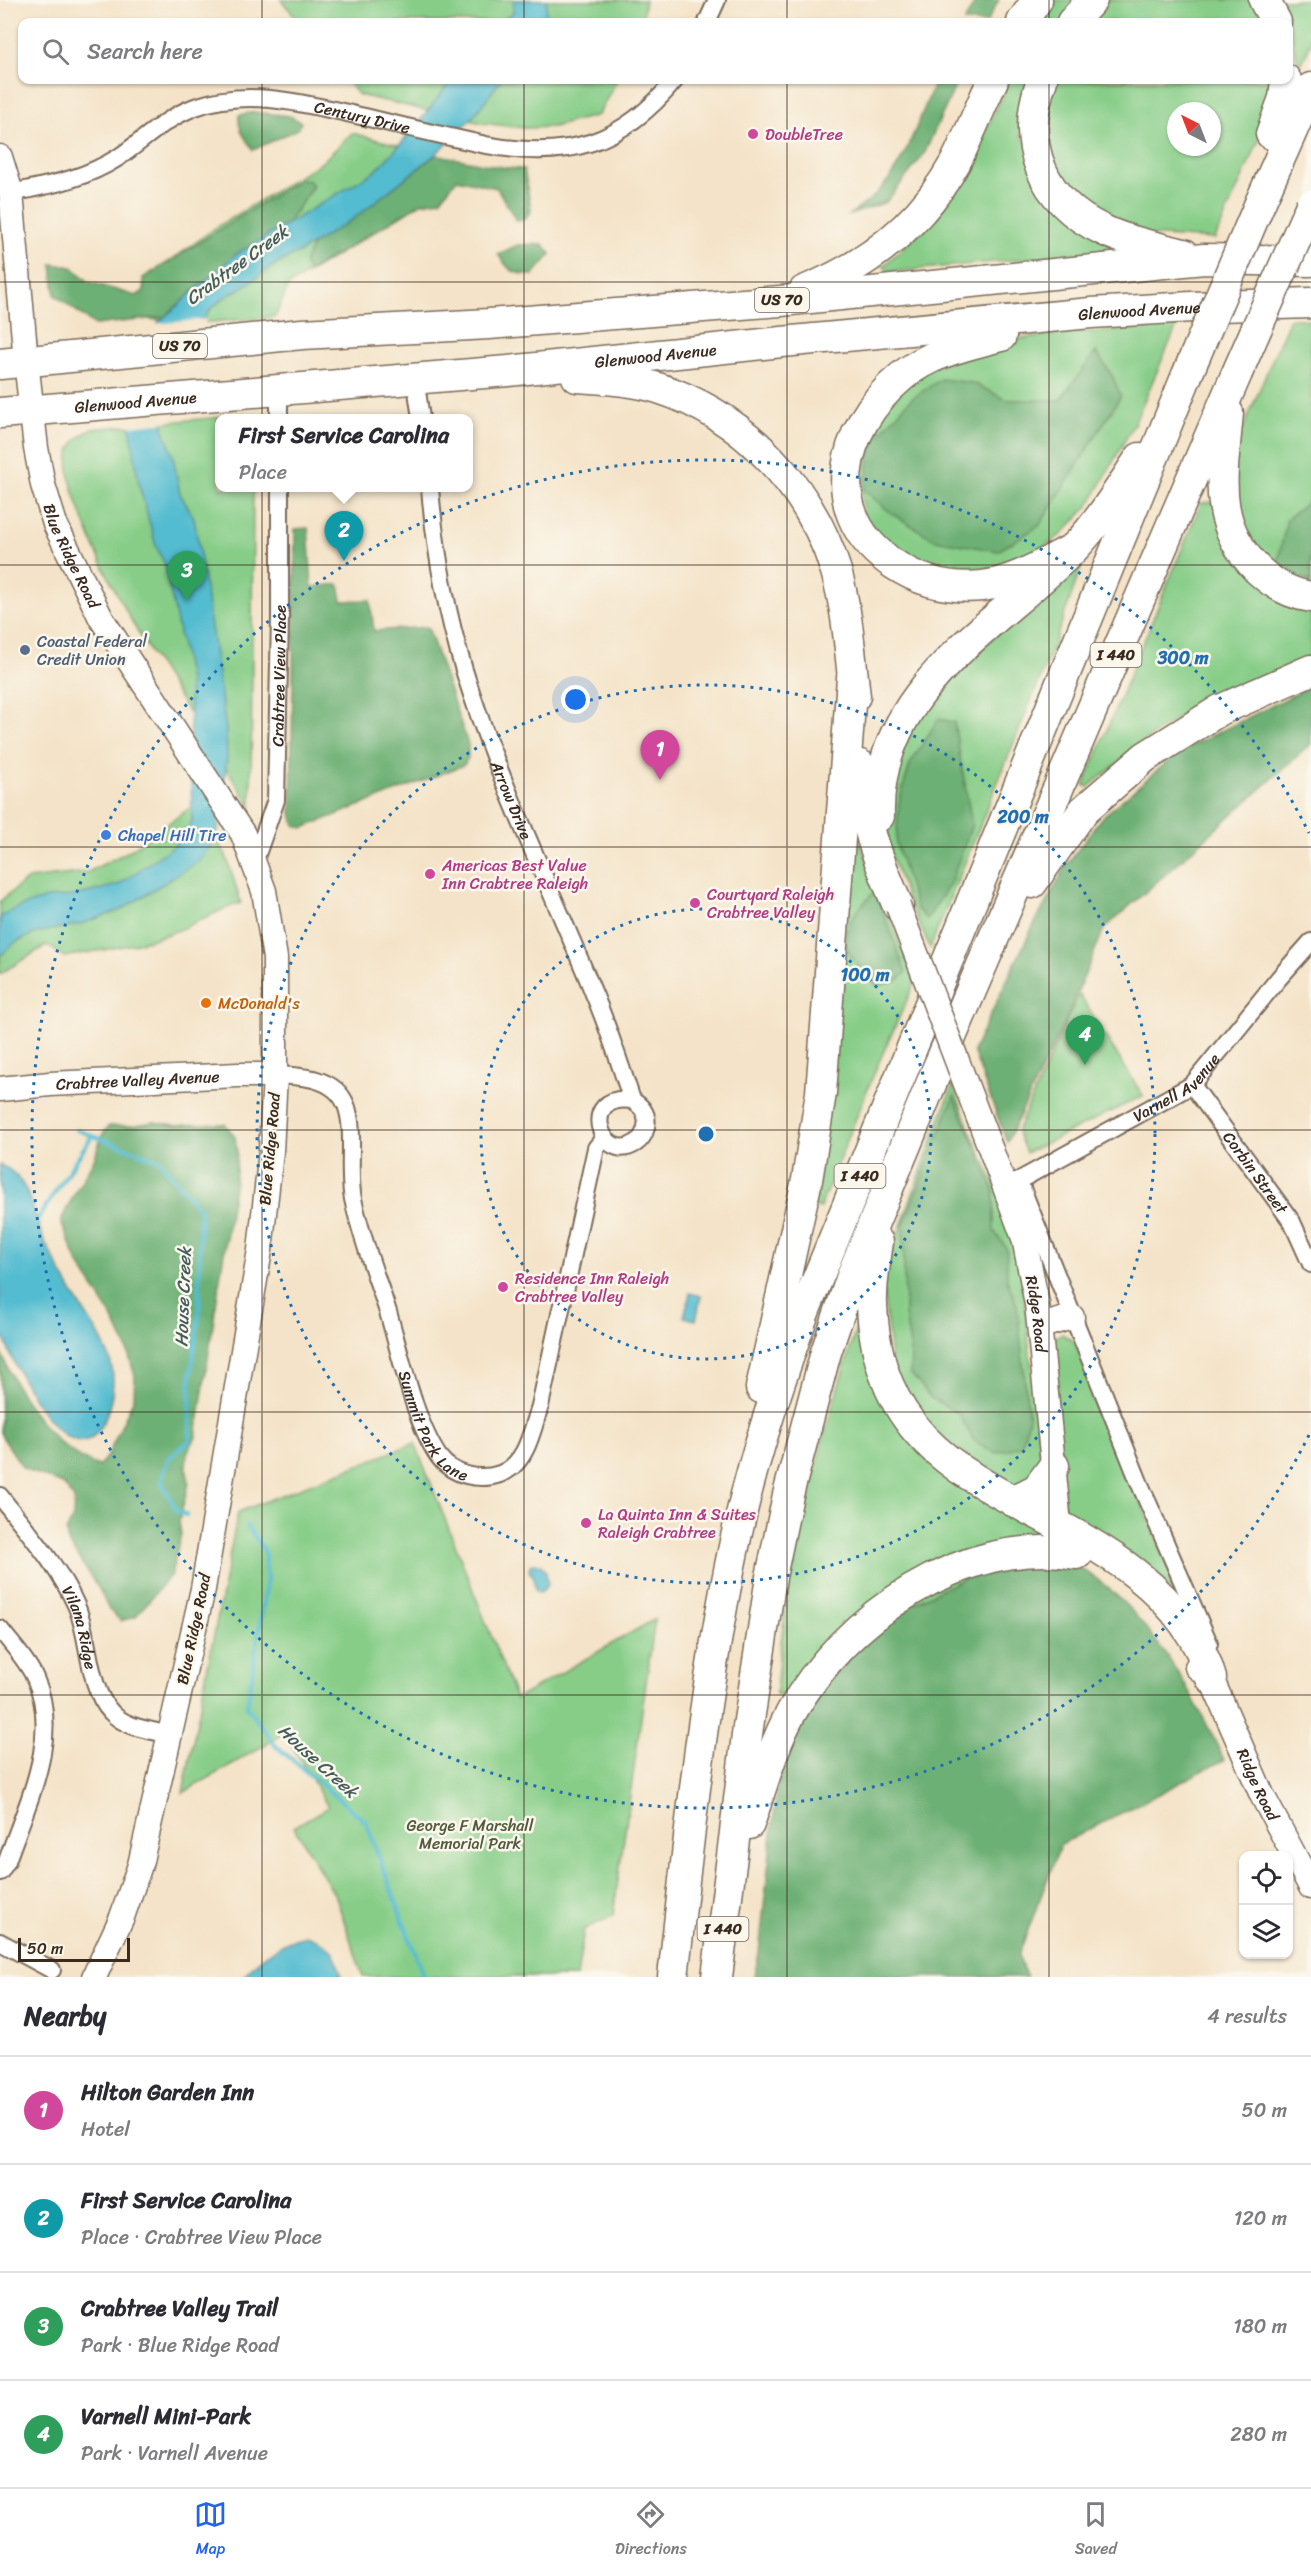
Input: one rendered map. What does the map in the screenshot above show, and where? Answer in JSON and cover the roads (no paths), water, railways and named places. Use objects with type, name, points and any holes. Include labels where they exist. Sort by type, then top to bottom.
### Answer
[{"type":"highway","points":[[1025,18],[1036,0]]},
{"type":"highway","points":[[1076,18],[1092,0]]},
{"type":"highway","points":[[1264,0],[1274,18]]},
{"type":"highway","points":[[781,300],[811,288],[858,263],[896,238],[915,220],[944,182],[956,161],[991,84]]},
{"type":"highway","points":[[1041,84],[1033,112],[1033,140],[1041,169],[1064,204],[1088,222],[1118,236],[1204,259]]},
{"type":"highway","points":[[1264,193],[1264,158],[1284,98],[1286,84]]},
{"type":"highway","name":"I 440","points":[[673,1977],[711,1680],[728,1574],[742,1510],[771,1408],[804,1312],[1112,563],[1172,410],[1311,88]]},
{"type":"highway","name":"I 440","points":[[717,1977],[750,1715],[771,1577],[788,1495],[826,1352],[853,1273],[883,1199],[1311,205]]},
{"type":"highway","name":"US 70","points":[[13,363],[302,334],[489,324],[781,300],[1204,259],[1311,261]]},
{"type":"highway","name":"Glenwood Avenue","points":[[0,413],[237,395],[279,405],[415,378],[508,371],[782,342],[1090,314],[1191,306],[1311,303]]},
{"type":"highway","points":[[1074,548],[1031,570],[1001,581],[969,586],[932,583],[888,561],[868,541],[851,511],[846,490],[846,474],[853,438],[871,407],[903,375],[922,363],[960,347],[1090,314]]},
{"type":"highway","points":[[508,371],[602,379],[658,388],[702,406],[747,437],[774,463],[799,494],[828,550],[836,571],[849,634],[863,809],[878,860],[898,906]]},
{"type":"highway","points":[[1234,381],[1221,489],[1225,517],[1240,549],[1265,577],[1293,593],[1311,597]]},
{"type":"highway","points":[[898,906],[881,833],[879,798],[883,768],[896,730],[932,679],[964,646],[1074,548],[1100,518],[1172,410]]},
{"type":"highway","points":[[995,937],[1084,810],[1118,778],[1145,757],[1220,710],[1311,670]]},
{"type":"highway","points":[[742,1510],[761,1385],[807,1180],[820,1103],[852,678]]},
{"type":"highway","points":[[883,1199],[872,1304],[878,1353],[890,1391],[900,1408],[934,1451],[971,1478],[1059,1524],[1118,1560],[1161,1594],[1174,1608],[1190,1632],[1205,1659],[1211,1678]]},
{"type":"highway","points":[[1013,1500],[1037,1489],[1054,1466]]},
{"type":"highway","points":[[730,1881],[777,1742],[791,1713],[820,1670],[853,1632],[918,1586],[968,1565],[1022,1552],[1051,1549],[1077,1554]]},
{"type":"main road","name":"Blue Ridge Road","points":[[0,157],[11,193],[13,363],[31,410],[43,485],[55,524],[101,618],[141,675],[243,834],[255,860],[264,891],[275,958],[275,1075],[271,1150],[260,1250],[203,1589],[140,1865],[122,1917],[94,1977]]},
{"type":"main road","name":"Ridge Road","points":[[898,906],[991,1150],[1012,1185],[1041,1326],[1059,1524],[1064,1540],[1077,1554],[1114,1575],[1146,1603],[1174,1634],[1193,1664],[1211,1678],[1262,1795],[1308,1875]]},
{"type":"main road","name":"Crabtree Valley Avenue","points":[[0,1089],[50,1084],[275,1075]]},
{"type":"main road","points":[[1041,1326],[1072,1317]]},
{"type":"street","points":[[709,18],[717,0]]},
{"type":"street","name":"Century Drive","points":[[11,193],[83,177],[118,157],[177,115],[216,102],[239,98],[303,103],[486,145],[532,151],[575,147],[622,130],[640,117],[671,84]]},
{"type":"street","points":[[415,378],[420,414]]},
{"type":"street","name":"Crabtree View Place","points":[[255,860],[276,800],[280,492]]},
{"type":"street","name":"Arrow Drive","points":[[430,492],[433,528],[451,622],[483,727],[596,997],[632,1100],[644,1110],[648,1124],[642,1138],[635,1144],[624,1147],[613,1145],[604,1138]]},
{"type":"street","name":"Varnell Avenue","points":[[1012,1185],[1192,1085],[1311,942]]},
{"type":"street","name":"Summit Park Lane","points":[[275,1075],[308,1077],[332,1086],[346,1106],[353,1200],[422,1422],[440,1458],[460,1474],[484,1478],[503,1473],[519,1461],[528,1443],[540,1406],[596,1148],[604,1138]]},
{"type":"street","name":"Corbin Street","points":[[1192,1085],[1292,1222],[1311,1263]]},
{"type":"street","points":[[604,1138],[599,1127],[600,1114],[608,1104],[614,1101],[632,1100]]},
{"type":"street","name":"Ridge Road","points":[[1012,1185],[1072,1317],[1139,1482],[1203,1627],[1214,1656],[1211,1678]]},
{"type":"street","name":"Vilana Ridge","points":[[0,1496],[57,1572],[73,1599],[104,1704],[122,1721],[170,1735]]},
{"type":"street","points":[[0,1629],[37,1681],[44,1706],[45,1724],[42,1759],[7,1861],[0,1872]]},
{"type":"street","points":[[0,1942],[52,1970]]},
{"type":"water","points":[[514,0],[547,0],[546,18],[506,18],[513,13]]},
{"type":"water","name":"Crabtree Creek","points":[[448,84],[498,84],[472,118],[435,155],[353,219],[271,267],[225,297],[210,310],[200,325],[171,385],[163,427],[173,456],[180,494],[194,518],[226,729],[227,759],[217,838],[198,862],[121,910],[81,924],[36,933],[16,942],[0,956],[0,917],[19,907],[46,898],[74,896],[118,885],[174,846],[192,822],[189,680],[165,565],[156,546],[139,485],[128,413],[145,338],[159,322],[235,255],[374,172],[415,128]]},
{"type":"water","points":[[0,1165],[10,1170],[25,1188],[46,1244],[98,1332],[110,1359],[113,1382],[111,1401],[104,1421],[90,1438],[75,1440],[58,1429],[42,1410],[26,1386],[0,1324]]},
{"type":"water","points":[[690,1293],[701,1296],[696,1320],[684,1317]]},
{"type":"water","points":[[535,1563],[544,1568],[547,1578],[548,1585],[540,1593],[535,1590],[534,1577],[529,1571],[530,1565]]},
{"type":"water","points":[[306,1936],[322,1942],[331,1950],[342,1977],[243,1977],[271,1952],[288,1942]]},
{"type":"waterway","name":"House Creek","points":[[77,1130],[159,1160],[200,1210],[199,1317],[190,1380],[190,1440],[168,1459],[161,1481],[177,1511],[186,1515]]},
{"type":"waterway","points":[[37,1220],[92,1136]]},
{"type":"waterway","name":"House Creek","points":[[247,1526],[264,1550],[267,1580],[247,1707],[276,1746],[366,1822],[424,1977]]},
{"type":"place","name":"DoubleTree","points":[[753,134]]},
{"type":"place","name":"First Service Carolina","points":[[344,561]]},
{"type":"place","name":"Crabtree Valley Trail","points":[[187,601]]},
{"type":"place","name":"Coastal Federal Credit Union","points":[[25,650]]},
{"type":"place","name":"Hilton Garden Inn","points":[[660,780]]},
{"type":"place","name":"Chapel Hill Tire","points":[[106,835]]},
{"type":"place","name":"Americas Best Value Inn Crabtree Raleigh","points":[[430,874]]},
{"type":"place","name":"Courtyard Raleigh Crabtree Valley","points":[[695,903]]},
{"type":"place","name":"McDonald's","points":[[206,1003]]},
{"type":"place","name":"Varnell Mini-Park","points":[[1085,1065]]},
{"type":"place","name":"Residence Inn Raleigh Crabtree Valley","points":[[503,1287]]},
{"type":"place","name":"La Quinta Inn & Suites Raleigh Crabtree","points":[[586,1523]]},
{"type":"park label","name":"George F Marshall Memorial Park","points":[[470,1834]]}]
